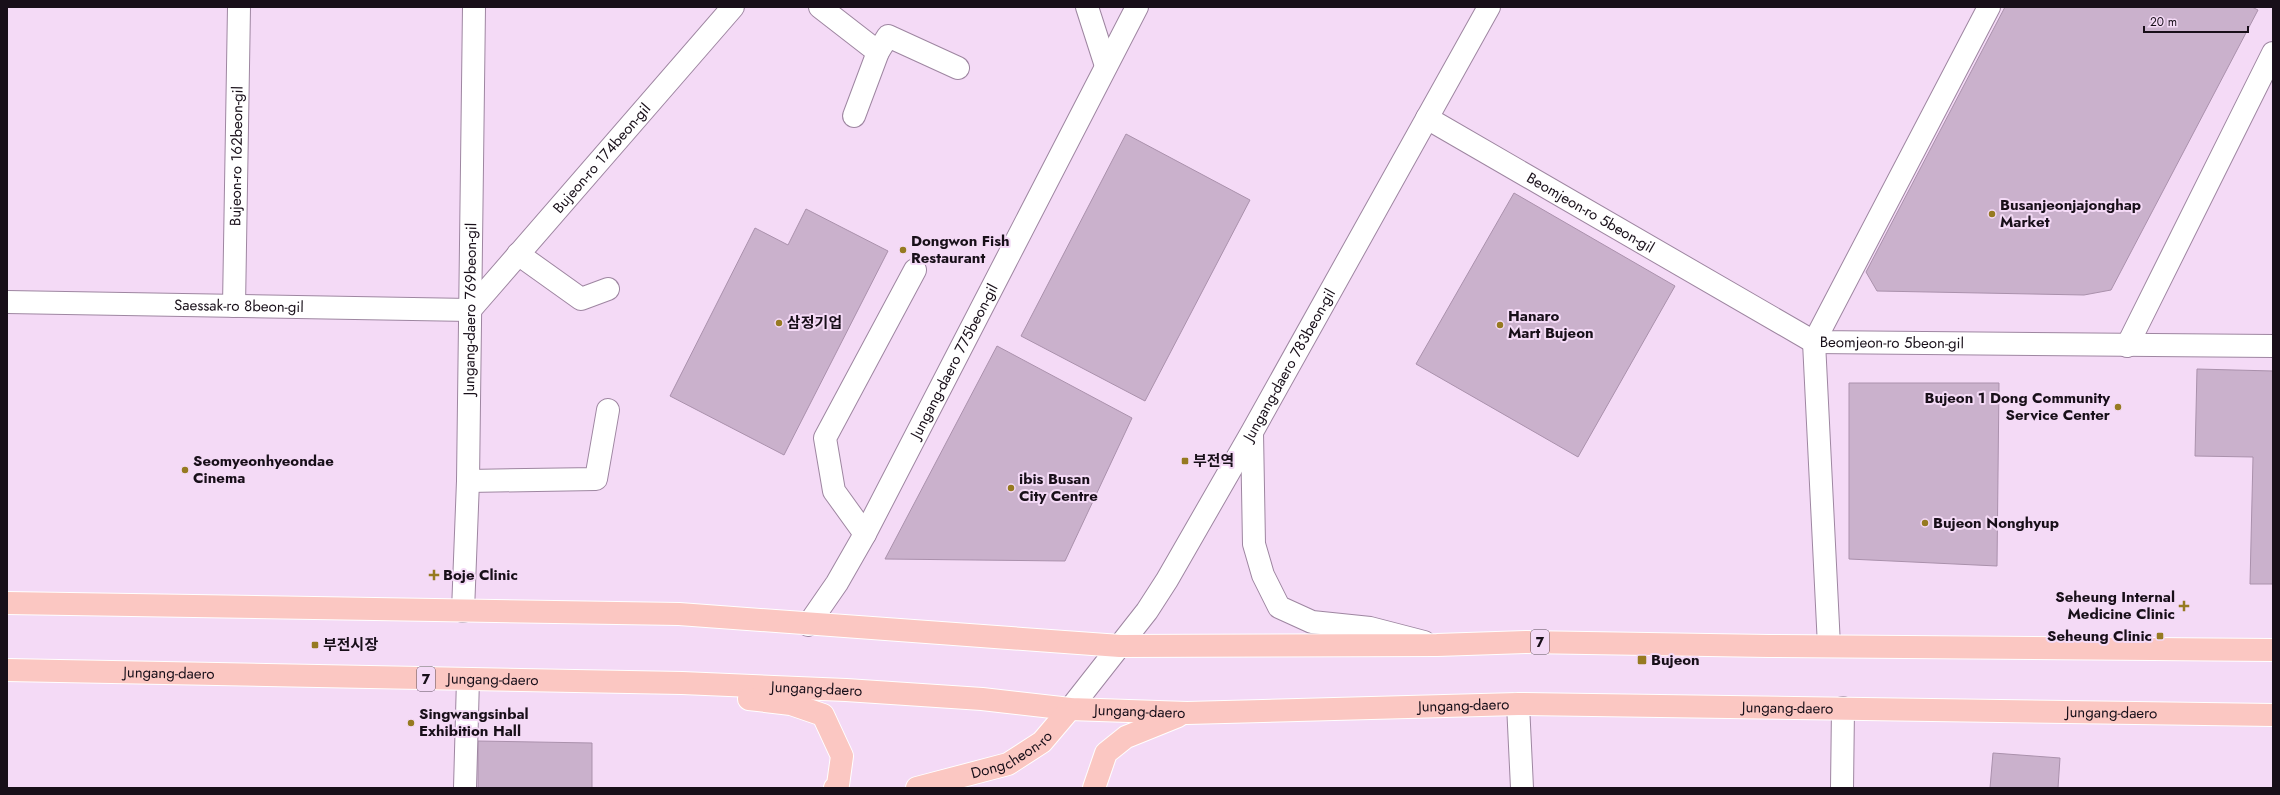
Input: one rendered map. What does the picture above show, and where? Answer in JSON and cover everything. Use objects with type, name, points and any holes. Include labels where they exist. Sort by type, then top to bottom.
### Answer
[{"type":"main road","name":"7","points":[[7,603],[679,614],[808,625],[1120,646],[1437,645],[1526,642],[2273,650]]},
{"type":"main road","name":"Jungang-daero","points":[[7,670],[682,683],[861,690],[982,699],[1070,709],[1187,713],[1518,704],[2273,715]]},
{"type":"main road","points":[[682,683],[746,698],[791,704],[823,715],[842,756],[838,785],[835,788]]},
{"type":"main road","name":"Dongcheon-ro","points":[[917,788],[1008,764],[1042,742],[1070,709]]},
{"type":"main road","points":[[1094,788],[1106,753],[1126,737],[1187,713]]},
{"type":"street","name":"Bujeon-ro 162beon-gil","points":[[234,306],[239,7]]},
{"type":"street","name":"Jungang-daero 769beon-gil","points":[[463,611],[468,481],[474,7]]},
{"type":"street","name":"Bujeon-ro 174beon-gil","points":[[470,310],[734,7]]},
{"type":"street","points":[[820,7],[878,52]]},
{"type":"street","points":[[1087,7],[1106,66]]},
{"type":"street","name":"Jungang-daero 775beon-gil","points":[[808,625],[837,583],[865,534],[1137,7]]},
{"type":"street","name":"Jungang-daero 783beon-gil","points":[[1070,709],[1120,646],[1167,580],[1252,432],[1489,7]]},
{"type":"street","points":[[1829,646],[1814,342],[1989,7]]},
{"type":"street","points":[[854,116],[878,52],[888,36],[958,68]]},
{"type":"street","points":[[2127,346],[2273,53]]},
{"type":"street","name":"Beomjeon-ro 5beon-gil","points":[[1427,118],[1814,342],[2127,346],[2273,346]]},
{"type":"street","points":[[518,254],[581,299],[608,288]]},
{"type":"street","points":[[865,534],[834,491],[825,438],[915,270]]},
{"type":"street","name":"Saessak-ro 8beon-gil","points":[[7,302],[470,310]]},
{"type":"street","points":[[468,481],[596,479],[608,410]]},
{"type":"street","points":[[1252,432],[1254,544],[1263,575],[1279,607],[1312,622],[1370,628],[1437,645]]},
{"type":"street","points":[[465,788],[468,679]]},
{"type":"street","points":[[1518,704],[1522,788]]},
{"type":"street","points":[[1842,788],[1843,708]]},
{"type":"building","points":[[2005,7],[2252,7],[2258,10],[2111,290],[2084,295],[1877,291],[1866,272]]},
{"type":"building","points":[[1126,134],[1250,200],[1145,401],[1021,336]]},
{"type":"building","points":[[1514,193],[1675,286],[1578,457],[1416,364]]},
{"type":"building","name":"삼정기업","points":[[806,209],[888,251],[784,455],[670,396],[755,228],[788,245]]},
{"type":"building","name":"ibis Busan City Centre","points":[[997,346],[1132,418],[1065,561],[885,559]]},
{"type":"building","points":[[2197,369],[2273,371],[2273,584],[2250,584],[2253,457],[2195,456]]},
{"type":"building","points":[[1849,383],[1999,383],[1997,566],[1849,559]]},
{"type":"building","points":[[478,741],[592,743],[592,788],[478,788]]},
{"type":"building","points":[[1993,753],[2060,758],[2058,788],[1990,788]]},
{"type":"place","name":"Busanjeonjajonghap Market","points":[[1992,214]]},
{"type":"place","name":"Dongwon Fish Restaurant","points":[[903,250]]},
{"type":"place","name":"삼정기업","points":[[779,323]]},
{"type":"place","name":"Hanaro Mart Bujeon","points":[[1500,325]]},
{"type":"place","name":"Bujeon 1 Dong Community Service Center","points":[[2118,407]]},
{"type":"place","name":"부전역","points":[[1185,461]]},
{"type":"place","name":"Seomyeonhyeondae Cinema","points":[[185,470]]},
{"type":"place","name":"ibis Busan City Centre","points":[[1011,488]]},
{"type":"place","name":"Bujeon Nonghyup","points":[[1925,523]]},
{"type":"place","name":"Boje Clinic","points":[[434,575]]},
{"type":"place","name":"Seheung Internal Medicine Clinic","points":[[2184,606]]},
{"type":"place","name":"Seheung Clinic","points":[[2160,636]]},
{"type":"place","name":"부전시장","points":[[315,645]]},
{"type":"place","name":"Bujeon","points":[[1642,660]]},
{"type":"place","name":"Singwangsinbal Exhibition Hall","points":[[411,723]]}]
